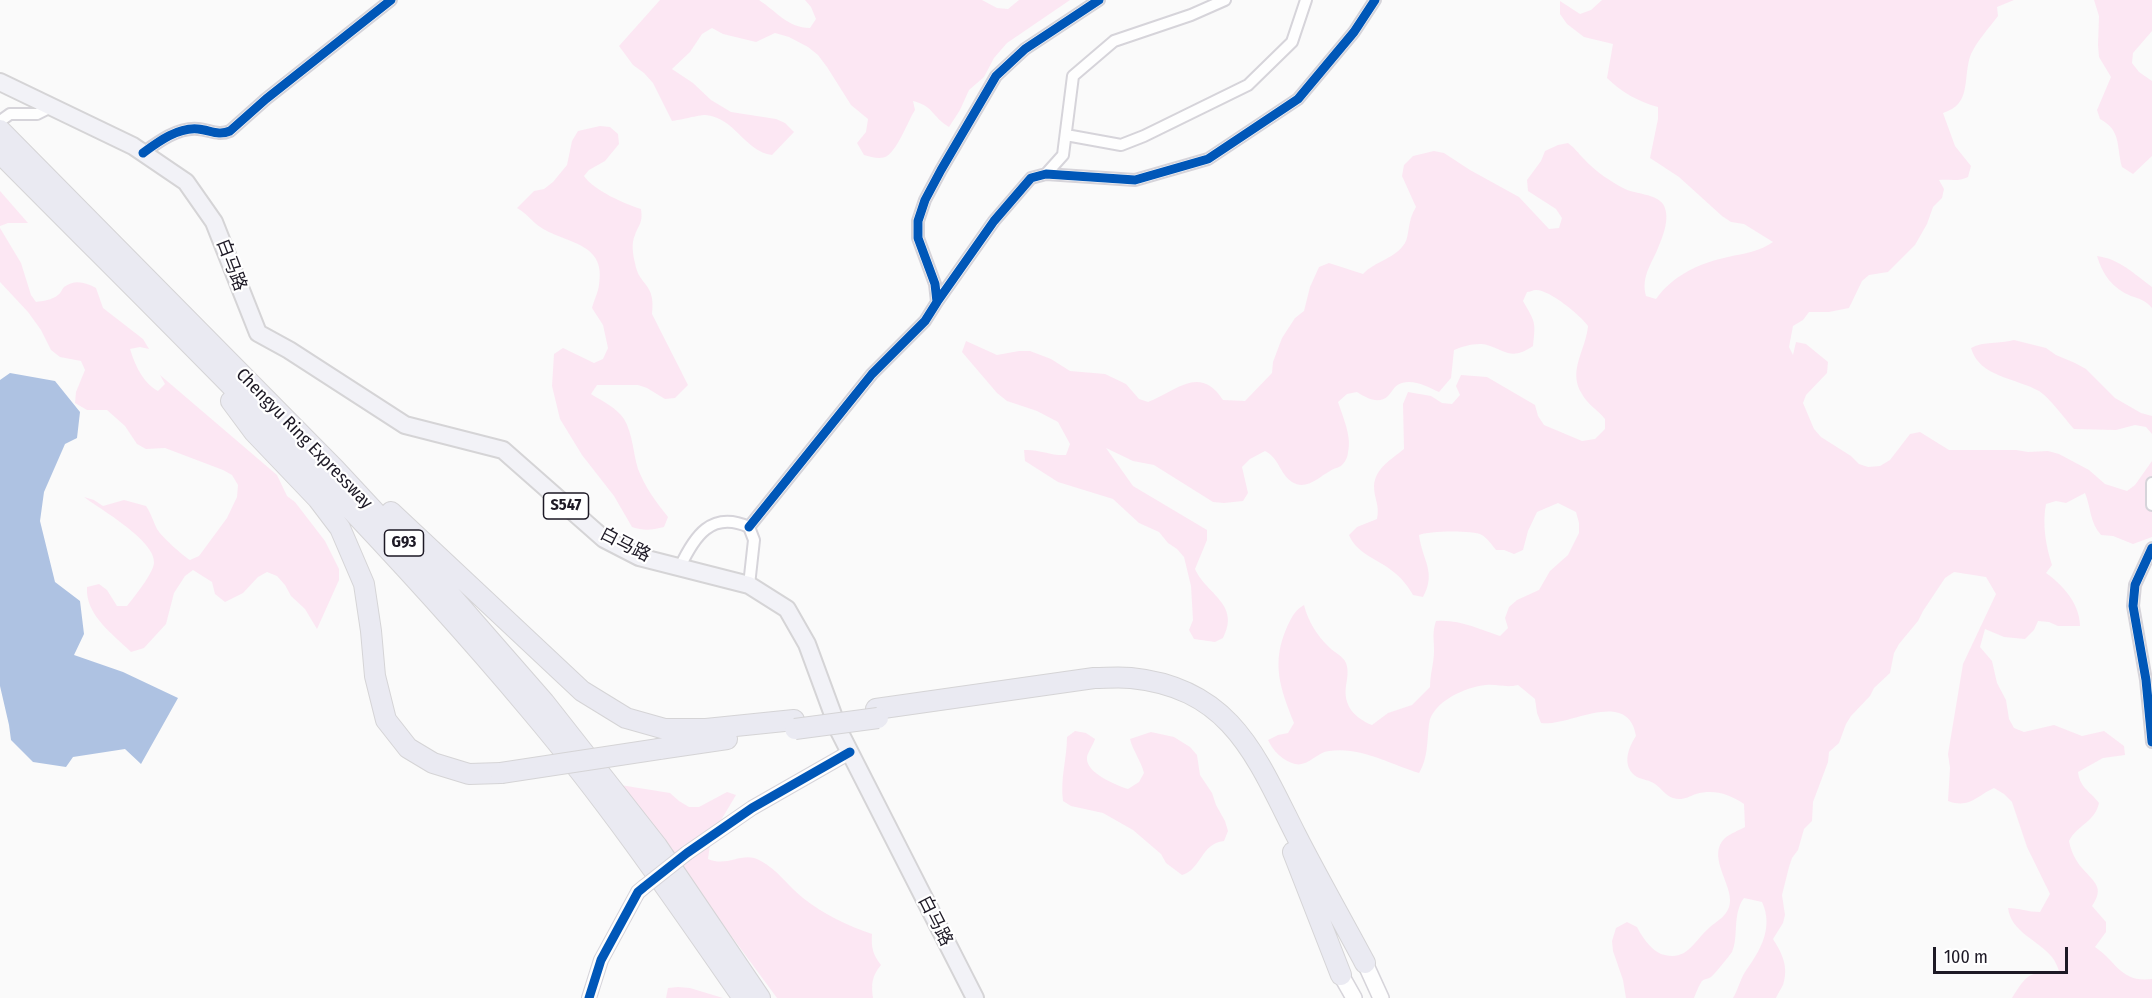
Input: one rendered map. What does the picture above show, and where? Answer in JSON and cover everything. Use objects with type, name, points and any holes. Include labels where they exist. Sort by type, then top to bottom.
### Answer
[{"type":"highway","name":"Chengyu Ring Expressway","points":[[1,124],[366,502],[544,702],[657,846],[760,998]]},
{"type":"highway","name":"Chengyu Ring Expressway","points":[[0,153],[339,496],[532,712],[644,856],[743,998]]},
{"type":"highway","points":[[189,344],[254,432],[318,499],[340,528],[364,584],[375,676],[386,720],[408,748],[433,763],[469,774],[501,773],[659,749],[794,725],[1095,687],[1129,687],[1167,695],[1190,704],[1218,722],[1242,753],[1292,849],[1341,975]]},
{"type":"highway","points":[[239,372],[582,691],[626,718],[664,729],[794,725]]},
{"type":"highway","points":[[877,714],[1095,678],[1130,678],[1165,684],[1195,696],[1222,714],[1251,748],[1365,963]]},
{"type":"main road","name":"S547","points":[[0,82],[53,106]]},
{"type":"main road","name":"白马路","points":[[53,106],[143,153],[186,182],[214,222],[258,333],[289,350],[405,425],[503,450],[604,539],[639,557],[749,585],[787,609],[807,644],[839,731],[975,998]]},
{"type":"main road","points":[[1365,963],[1381,998]]},
{"type":"main road","points":[[1341,975],[1354,998]]},
{"type":"street","points":[[143,153],[160,140],[181,131],[195,128],[224,134],[230,131],[266,99],[391,0]]},
{"type":"street","points":[[937,302],[935,284],[918,238],[918,222],[925,200],[941,170],[996,76],[1025,49],[1099,0]]},
{"type":"street","points":[[1046,174],[1063,155],[1073,76],[1114,41],[1191,15],[1225,0]]},
{"type":"street","points":[[1066,135],[1121,145],[1248,85],[1292,42],[1306,0]]},
{"type":"street","points":[[749,527],[858,390],[925,321],[994,221],[1030,178],[1046,174],[1135,180],[1208,159],[1298,99],[1354,32],[1375,0]]},
{"type":"street","points":[[1,124],[10,114],[38,114],[53,106]]},
{"type":"street","points":[[2152,483],[2152,505]]},
{"type":"street","points":[[680,567],[690,545],[702,530],[719,523],[736,522],[749,527],[754,540],[749,585]]},
{"type":"street","points":[[2152,548],[2135,585],[2133,606],[2146,680],[2152,742]]},
{"type":"street","points":[[589,998],[601,960],[638,892],[644,886],[752,808],[850,753]]},
{"type":"shaded area","points":[[660,0],[759,0],[789,22],[810,28],[816,19],[805,0],[982,0],[997,8],[1008,9],[1019,0],[1070,0],[1007,43],[994,58],[984,77],[969,90],[949,127],[925,106],[913,101],[915,110],[899,141],[887,156],[879,158],[864,155],[857,143],[866,132],[868,119],[851,105],[818,55],[789,37],[775,33],[756,42],[723,34],[712,28],[702,34],[690,52],[672,69],[693,83],[711,100],[731,112],[776,119],[785,123],[794,132],[772,155],[754,148],[732,128],[715,117],[702,115],[672,121],[653,83],[633,65],[619,46]]},
{"type":"shaded area","points":[[1602,0],[2014,0],[1997,7],[1998,16],[1971,54],[1963,96],[1952,109],[1943,113],[1955,146],[1971,166],[1968,177],[1957,180],[1939,180],[1944,189],[1942,198],[1933,207],[1927,224],[1915,245],[1888,272],[1869,275],[1862,281],[1849,308],[1829,312],[1809,312],[1803,320],[1793,326],[1789,347],[1793,355],[1796,342],[1806,344],[1828,362],[1827,373],[1806,395],[1803,403],[1814,429],[1821,437],[1851,456],[1859,464],[1868,467],[1880,466],[1890,460],[1910,434],[1920,432],[1949,450],[2048,451],[2059,454],[2089,470],[2105,484],[2127,491],[2135,485],[2152,461],[2152,537],[2133,544],[2113,536],[2101,535],[2093,520],[2085,493],[2066,503],[2056,501],[2046,504],[2045,535],[2052,565],[2046,573],[2058,583],[2074,603],[2080,626],[2058,626],[2038,621],[2034,630],[2025,639],[2004,637],[1985,629],[1980,647],[1992,661],[1997,683],[2006,700],[2009,719],[2014,728],[2024,732],[2054,725],[2082,736],[2104,731],[2124,746],[2125,755],[2103,758],[2078,772],[2083,786],[2099,803],[2094,815],[2076,831],[2069,841],[2077,862],[2098,889],[2092,906],[2106,922],[2106,932],[2095,947],[2126,975],[2133,978],[2152,979],[2152,998],[2012,998],[2022,983],[2031,975],[2060,974],[2052,957],[2014,923],[2008,908],[2040,912],[2050,894],[2027,847],[2012,802],[2004,794],[1994,788],[1967,803],[1948,801],[1950,768],[1948,754],[1963,664],[1996,594],[1986,577],[1954,572],[1945,578],[1918,621],[1899,644],[1894,653],[1890,673],[1851,716],[1839,743],[1829,752],[1828,762],[1813,802],[1812,821],[1804,829],[1798,850],[1792,858],[1782,895],[1785,915],[1773,939],[1782,955],[1785,978],[1776,998],[1733,998],[1743,975],[1764,939],[1767,921],[1762,902],[1744,898],[1738,911],[1732,952],[1710,978],[1702,981],[1694,998],[1626,998],[1623,980],[1613,951],[1612,941],[1616,928],[1627,922],[1637,927],[1648,944],[1661,954],[1673,956],[1685,952],[1728,910],[1729,893],[1718,852],[1725,838],[1745,827],[1744,804],[1733,798],[1721,793],[1709,792],[1676,799],[1668,796],[1653,783],[1632,773],[1628,757],[1636,736],[1631,722],[1622,714],[1610,711],[1553,723],[1541,723],[1535,699],[1518,685],[1486,685],[1460,692],[1436,709],[1431,716],[1426,756],[1419,773],[1352,751],[1325,752],[1300,764],[1286,761],[1276,752],[1268,740],[1288,733],[1294,723],[1281,687],[1279,652],[1287,627],[1301,607],[1304,605],[1321,638],[1346,663],[1348,705],[1360,719],[1372,725],[1388,713],[1412,705],[1430,687],[1436,621],[1461,623],[1500,636],[1508,628],[1505,618],[1509,607],[1517,600],[1539,590],[1550,571],[1568,555],[1579,533],[1579,523],[1576,512],[1558,503],[1537,512],[1528,531],[1523,550],[1514,554],[1496,550],[1486,538],[1477,533],[1450,532],[1419,535],[1429,573],[1423,597],[1413,595],[1398,575],[1357,547],[1349,535],[1357,527],[1377,519],[1375,480],[1385,464],[1404,449],[1403,404],[1408,392],[1431,396],[1442,403],[1452,404],[1460,395],[1456,386],[1461,375],[1487,377],[1535,405],[1544,425],[1582,441],[1595,439],[1605,429],[1605,419],[1584,398],[1576,377],[1588,326],[1572,310],[1549,294],[1536,290],[1527,292],[1523,301],[1534,326],[1533,346],[1520,353],[1510,353],[1479,344],[1454,350],[1451,378],[1439,392],[1421,384],[1407,382],[1397,385],[1388,396],[1381,400],[1368,398],[1357,392],[1347,394],[1338,402],[1348,434],[1347,458],[1341,466],[1307,484],[1292,482],[1274,458],[1265,451],[1250,459],[1242,467],[1248,493],[1243,501],[1213,502],[1154,465],[1133,461],[1106,448],[1133,486],[1207,530],[1207,540],[1195,569],[1220,600],[1228,616],[1223,638],[1215,642],[1194,639],[1189,630],[1193,620],[1191,586],[1184,557],[1159,532],[1139,523],[1113,499],[1058,482],[1025,461],[1024,450],[1066,455],[1070,444],[1058,422],[1037,411],[1007,401],[997,393],[962,352],[966,341],[997,355],[1030,351],[1051,359],[1070,371],[1105,374],[1126,384],[1139,399],[1148,402],[1187,383],[1197,382],[1214,389],[1223,400],[1245,401],[1272,373],[1273,362],[1282,338],[1295,318],[1304,311],[1310,287],[1319,267],[1329,263],[1363,274],[1396,253],[1405,243],[1411,217],[1416,207],[1402,176],[1404,165],[1413,156],[1434,151],[1444,153],[1519,197],[1549,229],[1559,228],[1562,218],[1556,209],[1528,191],[1527,180],[1541,161],[1545,151],[1558,145],[1568,143],[1593,168],[1614,183],[1660,201],[1665,209],[1665,226],[1645,283],[1646,296],[1656,299],[1670,283],[1688,271],[1757,250],[1773,242],[1744,224],[1731,222],[1722,216],[1679,177],[1650,158],[1658,119],[1658,107],[1631,96],[1607,78],[1613,44],[1584,37],[1567,24],[1560,14],[1560,1],[1580,14],[1591,10]]},
{"type":"shaded area","points":[[2094,0],[2152,0],[2152,31],[2133,53],[2132,63],[2139,72],[2152,81],[2152,156],[2133,174],[2122,167],[2115,134],[2100,119],[2097,110],[2111,77],[2099,57],[2099,16]]},
{"type":"shaded area","points":[[600,126],[610,127],[618,134],[619,144],[605,161],[589,170],[584,176],[602,191],[641,209],[641,220],[633,245],[637,271],[652,296],[652,314],[688,385],[675,398],[665,399],[638,385],[597,385],[591,394],[617,411],[627,425],[641,476],[668,517],[664,527],[652,529],[632,527],[614,496],[582,455],[560,419],[552,386],[554,354],[563,348],[594,363],[603,359],[608,348],[603,325],[592,308],[599,285],[600,272],[597,262],[585,248],[542,229],[517,208],[534,191],[544,189],[553,182],[567,165],[572,141],[578,131]]},
{"type":"shaded area","points":[[0,191],[28,223],[8,223],[0,226]]},
{"type":"shaded area","points":[[0,228],[21,263],[31,295],[36,302],[56,297],[64,287],[76,282],[96,288],[103,308],[143,339],[149,349],[140,347],[130,349],[137,367],[148,383],[158,391],[165,384],[160,375],[277,475],[287,496],[295,502],[325,541],[339,569],[339,580],[317,629],[305,609],[291,596],[285,585],[277,576],[267,572],[258,577],[243,593],[225,602],[215,594],[212,582],[193,570],[185,576],[174,593],[166,624],[144,648],[131,652],[101,623],[90,606],[87,587],[99,584],[107,590],[117,606],[127,606],[147,579],[154,563],[152,554],[137,536],[84,497],[103,506],[124,500],[146,506],[157,529],[172,546],[190,560],[199,556],[227,518],[237,497],[238,485],[232,475],[223,470],[165,448],[146,449],[137,444],[125,426],[107,410],[87,410],[75,403],[76,392],[85,370],[81,361],[60,357],[51,350],[41,330],[28,312],[0,282]]},
{"type":"shaded area","points":[[2097,256],[2113,260],[2152,287],[2152,308],[2145,301],[2125,293],[2114,285],[2105,275]]},
{"type":"shaded area","points":[[2014,340],[2046,348],[2086,369],[2115,398],[2141,413],[2152,416],[2152,434],[2146,427],[2135,425],[2116,430],[2074,429],[2043,394],[1990,371],[1975,358],[1971,348],[1981,344]]},
{"type":"shaded area","points":[[1075,731],[1086,733],[1095,739],[1087,757],[1091,768],[1116,785],[1128,789],[1139,782],[1144,773],[1130,739],[1151,732],[1174,737],[1190,747],[1197,755],[1200,775],[1212,793],[1225,821],[1228,831],[1224,841],[1216,843],[1205,851],[1194,868],[1182,875],[1166,863],[1161,854],[1133,830],[1103,813],[1071,806],[1063,801],[1062,784],[1067,737]]},
{"type":"shaded area","points":[[620,785],[670,793],[689,807],[699,807],[727,792],[736,795],[711,837],[708,859],[722,862],[748,857],[761,861],[819,909],[872,934],[873,951],[881,965],[873,980],[873,998],[777,998]]},
{"type":"shaded area","points":[[668,988],[690,988],[723,998],[666,998]]},
{"type":"water","points":[[10,373],[55,381],[80,412],[77,438],[65,444],[44,492],[40,521],[55,582],[80,601],[84,634],[74,655],[123,672],[178,698],[141,764],[125,749],[73,757],[66,767],[33,762],[11,740],[0,686],[0,380]]},
{"type":"cycle path","points":[[143,153],[155,144],[183,130],[198,129],[222,133],[230,131],[266,99],[391,0]]},
{"type":"cycle path","points":[[749,527],[872,374],[925,321],[937,302],[935,284],[918,238],[918,221],[925,200],[941,170],[996,76],[1025,49],[1099,0]]},
{"type":"cycle path","points":[[937,302],[994,221],[1031,178],[1046,174],[1135,180],[1208,159],[1298,99],[1354,32],[1375,0]]},
{"type":"cycle path","points":[[2152,548],[2135,585],[2133,606],[2146,680],[2152,742]]},
{"type":"cycle path","points":[[589,998],[601,960],[638,892],[687,853],[752,808],[850,752]]}]
